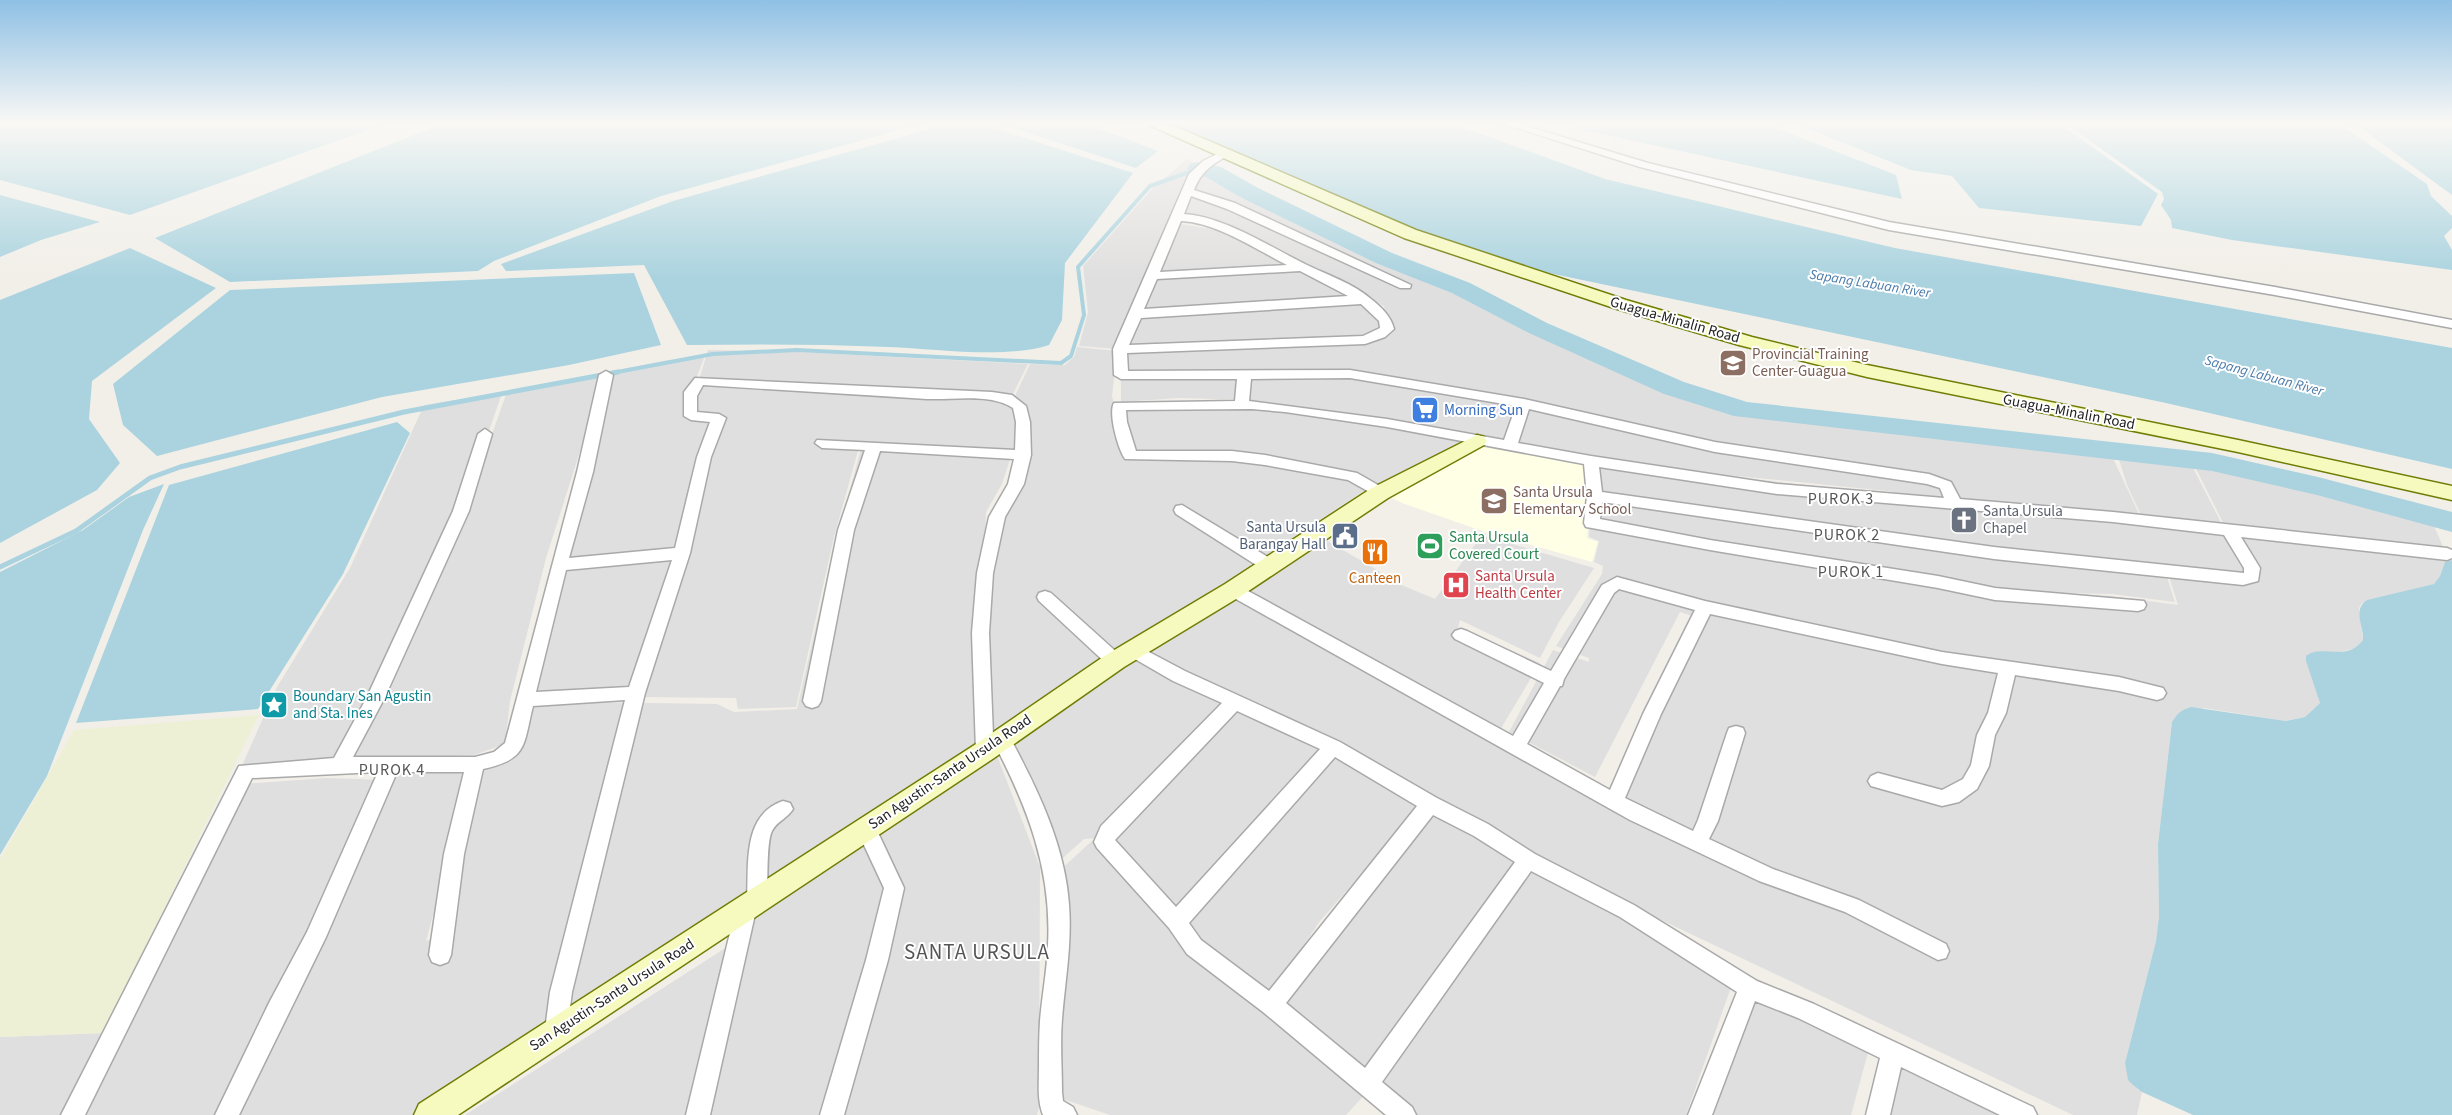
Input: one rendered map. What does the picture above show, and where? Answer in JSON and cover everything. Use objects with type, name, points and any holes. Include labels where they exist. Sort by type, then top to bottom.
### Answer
[{"type":"main road","name":"Guagua-Minalin Road","points":[[1272,175],[1410,234],[1620,304],[1804,357],[2452,492]]},
{"type":"main road","name":"San Agustin-Santa Ursula Road","points":[[430,1115],[556,1030],[752,905],[1125,656],[1233,590],[1380,494],[1477,441]]},
{"type":"street","points":[[1195,175],[1120,349],[1120,374],[1350,374],[1524,404],[1715,447],[1929,479],[1946,485],[1954,502]]},
{"type":"street","points":[[1688,175],[1889,226],[2276,291],[2452,324]]},
{"type":"street","points":[[1187,191],[1240,210],[1405,285]]},
{"type":"street","points":[[1120,349],[1365,340],[1380,334],[1387,328],[1385,320],[1362,299],[1215,225],[1194,218],[1176,217]]},
{"type":"street","points":[[1151,276],[1300,268]]},
{"type":"street","points":[[1135,314],[1362,299]]},
{"type":"street","points":[[1242,405],[1244,374]]},
{"type":"street","points":[[73,1115],[246,771],[340,765],[475,764],[500,758],[514,748],[559,565],[585,472],[606,375]]},
{"type":"street","points":[[556,1030],[561,992],[636,693],[682,553],[704,456],[719,418],[691,416],[689,394],[693,385],[700,381],[1006,398],[1021,409],[1024,455],[1017,482],[998,516],[988,556],[980,642],[993,745],[1028,790],[1051,859],[1059,904],[1059,946],[1051,1021],[1050,1092],[1052,1108],[1065,1115]]},
{"type":"street","points":[[1509,447],[1524,404]]},
{"type":"street","points":[[1380,494],[1352,476],[1265,460],[1232,456],[1130,456],[1118,408],[1125,405],[1242,405],[1342,416],[1591,461],[1777,489],[1954,502],[2228,529],[2447,554]]},
{"type":"street","points":[[340,765],[375,699],[461,511],[485,434]]},
{"type":"street","points":[[822,443],[1024,455]]},
{"type":"street","points":[[812,701],[846,530],[874,446]]},
{"type":"street","points":[[1591,461],[1595,496],[1592,523],[1718,547],[1938,582],[1995,594],[2138,605]]},
{"type":"street","points":[[1595,496],[1994,552],[2243,579],[2252,577],[2252,568],[2228,529]]},
{"type":"street","points":[[1182,510],[1270,566]]},
{"type":"street","points":[[559,565],[682,553]]},
{"type":"street","points":[[1516,748],[1556,681],[1567,656],[1608,589],[1617,583],[1705,607],[1942,658],[2119,684],[2158,693]]},
{"type":"street","points":[[1233,590],[1614,802],[1766,875],[1852,906],[1938,951]]},
{"type":"street","points":[[1045,597],[1125,656],[1179,676],[1333,747],[1430,804],[1481,830],[1528,860],[1627,911],[1749,988],[1806,1011],[2025,1115]]},
{"type":"street","points":[[1614,802],[1661,696],[1705,607]]},
{"type":"street","points":[[1461,635],[1556,681]]},
{"type":"street","points":[[1878,781],[1942,798],[1952,796],[1970,784],[1980,766],[1986,735],[1997,713],[2002,686],[2008,669]]},
{"type":"street","points":[[526,699],[636,693]]},
{"type":"street","points":[[1234,702],[1105,838],[1104,842],[1176,922],[1194,947],[1271,1005],[1368,1083],[1404,1115]]},
{"type":"street","points":[[1696,842],[1708,821],[1736,734]]},
{"type":"street","points":[[1176,922],[1333,747]]},
{"type":"street","points":[[440,955],[454,854],[475,764]]},
{"type":"street","points":[[227,1115],[277,1010],[315,937],[390,766]]},
{"type":"street","points":[[1271,1005],[1430,804]]},
{"type":"street","points":[[698,1115],[752,905],[762,831],[771,817],[783,809]]},
{"type":"street","points":[[832,1115],[877,960],[894,888],[866,828]]},
{"type":"street","points":[[1368,1083],[1528,860]]},
{"type":"street","points":[[1700,1115],[1749,988]]},
{"type":"street","points":[[1878,1115],[1893,1052]]},
{"type":"shaded area","points":[[1168,175],[1193,175],[1118,349],[1079,346],[1088,312],[1083,266],[1151,190]]},
{"type":"shaded area","points":[[1197,175],[1207,175],[1380,257],[1460,289],[1566,341],[1670,387],[1743,411],[2111,454],[2139,514],[1952,500],[2141,515],[2127,485],[2117,453],[2190,462],[2247,573],[1963,544],[1598,496],[1591,460],[1684,472],[1912,496],[1887,491],[1717,474],[1513,446],[1524,406],[1683,438],[1887,468],[1746,447],[1431,383],[1350,369],[1122,374],[1124,348],[1140,316],[1363,301],[1383,322],[1379,330],[1361,339],[1389,329],[1384,306],[1225,226],[1179,218]]},
{"type":"shaded area","points":[[1181,224],[1219,230],[1290,266],[1159,273]]},
{"type":"shaded area","points":[[1300,269],[1356,298],[1138,313],[1153,277]]},
{"type":"shaded area","points":[[1077,347],[1117,351],[1112,396],[1125,452],[1193,453],[1352,478],[1365,490],[1222,584],[1123,658],[987,747],[985,645],[1000,516],[1020,459],[1023,410],[1015,396],[1030,364],[1065,365],[1074,357]]},
{"type":"shaded area","points":[[708,350],[800,352],[1028,364],[1012,396],[996,392],[699,380]]},
{"type":"shaded area","points":[[704,358],[688,400],[688,418],[719,419],[635,690],[522,698],[607,372],[669,360]]},
{"type":"shaded area","points":[[1323,371],[1520,404],[1506,445],[1371,416],[1466,439],[1372,487],[1355,474],[1277,460],[1139,451],[1126,438],[1121,407],[1251,400],[1179,398],[1121,402],[1121,376]]},
{"type":"shaded area","points":[[605,373],[546,558],[510,701],[505,744],[474,755],[389,760],[349,760],[423,601],[445,566],[507,392]]},
{"type":"shaded area","points":[[699,385],[996,398],[1009,401],[1015,411],[1020,452],[859,447],[834,537],[796,707],[738,709],[736,698],[638,697],[723,418],[691,417]]},
{"type":"shaded area","points":[[502,393],[463,507],[453,509],[397,642],[336,759],[240,770],[277,687],[350,568],[424,405]]},
{"type":"shaded area","name":"Santa Ursula Elementary School","points":[[1471,441],[1586,463],[1590,499],[1587,538],[1598,542],[1592,562],[1488,533],[1402,503],[1378,491]]},
{"type":"shaded area","points":[[861,449],[1012,453],[1002,484],[986,512],[980,745],[441,1115],[235,1115],[394,771],[473,758],[442,857],[441,886],[426,941],[432,939],[481,756],[510,744],[518,701],[717,704],[734,712],[797,709],[832,555]]},
{"type":"shaded area","points":[[2192,461],[2212,463],[2315,486],[2430,517],[2449,560],[2445,562],[2440,576],[2434,584],[2362,603],[2359,608],[2363,640],[2357,648],[2334,653],[2313,652],[2312,677],[2320,703],[2305,717],[2286,721],[2204,708],[2172,722],[2158,844],[2159,916],[2156,941],[2125,1063],[2133,1085],[2142,1092],[2137,1115],[2073,1115],[1564,874],[1424,803],[1320,921],[1268,999],[1194,944],[1181,919],[1334,753],[1142,651],[1227,590],[1604,798],[1692,616],[1680,612],[1595,777],[1509,732],[1553,650],[1589,662],[1589,658],[1556,646],[1602,574],[1603,566],[1594,562],[1599,541],[1589,537],[1590,525],[1595,523],[1598,499],[2164,568],[2175,602],[2112,594],[2058,593],[2111,596],[2178,605],[2166,567],[2249,574]]},
{"type":"shaded area","points":[[1482,535],[1594,568],[1559,622],[1540,658],[1460,620],[1458,627],[1540,663],[1500,730],[1239,590],[1319,536],[1379,571],[1387,579],[1435,599]]},
{"type":"shaded area","points":[[1136,657],[1230,703],[1099,838],[1084,839],[1054,866],[1006,746],[1061,711]]},
{"type":"shaded area","points":[[1240,707],[1327,750],[1177,914],[1107,843]]},
{"type":"shaded area","points":[[259,715],[103,1033],[0,1037],[0,859],[74,730]]},
{"type":"shaded area","points":[[996,753],[1040,867],[1039,1107],[1037,1115],[840,1115],[900,886],[878,828]]},
{"type":"shaded area","points":[[326,778],[385,780],[224,1115],[71,1115],[242,784]]},
{"type":"shaded area","points":[[1433,808],[1519,860],[1363,1077],[1276,1005]]},
{"type":"shaded area","points":[[866,837],[888,888],[881,918],[818,1115],[465,1115],[741,938],[755,912]]},
{"type":"shaded area","points":[[1094,839],[1172,925],[1369,1090],[1346,1115],[1110,1115],[1048,1094],[1057,873]]},
{"type":"shaded area","points":[[1529,868],[1735,976],[1686,1115],[1415,1115],[1374,1083]]},
{"type":"shaded area","points":[[1745,978],[1872,1038],[1851,1115],[1699,1115]]},
{"type":"shaded area","points":[[103,1033],[60,1115],[0,1115],[0,1037]]},
{"type":"shaded area","points":[[1901,1063],[2023,1115],[1887,1115]]},
{"type":"water","points":[[0,175],[242,175],[130,215],[0,180]]},
{"type":"water","points":[[313,175],[736,175],[661,196],[494,261],[478,271],[230,282],[155,238]]},
{"type":"water","points":[[766,175],[1131,175],[1065,263],[1062,320],[1049,345],[1012,352],[970,352],[839,345],[687,345],[644,265],[506,271],[501,264],[673,201]]},
{"type":"water","name":"Sapang Labuan River","points":[[1284,175],[1594,175],[1895,248],[2452,348],[2452,469],[2166,403],[1502,263],[1330,197]]},
{"type":"water","points":[[1791,175],[1896,175],[1902,199]]},
{"type":"water","points":[[1945,175],[2132,175],[2158,194],[2141,226],[1979,208],[1952,176]]},
{"type":"water","points":[[2138,175],[2414,175],[2427,184],[2431,196],[2452,216],[2452,228],[2444,236],[2452,250],[2452,270],[2232,240],[2172,228],[2171,220],[2161,205],[2164,199],[2162,192]]},
{"type":"water","points":[[2425,175],[2452,175],[2452,195]]},
{"type":"water","points":[[0,195],[100,222],[41,240],[0,257]]},
{"type":"water","points":[[130,248],[216,288],[92,381],[89,419],[120,463],[97,490],[0,543],[0,300]]},
{"type":"water","points":[[634,273],[661,345],[569,365],[382,397],[157,456],[123,425],[113,384],[230,290]]},
{"type":"water","points":[[397,422],[410,433],[343,574],[258,709],[76,723],[169,485]]},
{"type":"water","points":[[164,484],[143,530],[47,776],[0,855],[0,572],[83,530],[129,497]]},
{"type":"water","points":[[2452,560],[2452,1115],[2193,1115],[2142,1092],[2128,1080],[2125,1063],[2156,941],[2159,916],[2158,844],[2172,722],[2180,712],[2191,707],[2286,721],[2305,717],[2320,703],[2306,656],[2319,651],[2341,652],[2356,647],[2363,640],[2359,613],[2360,608],[2367,600],[2434,584],[2440,576],[2445,562]]},
{"type":"waterway","points":[[612,373],[713,354],[797,350],[1061,363],[1071,356],[1084,315],[1078,267],[1150,186],[1181,175]]},
{"type":"waterway","points":[[1218,175],[1250,193],[1384,258],[1461,288],[1538,328],[1674,388],[1744,410],[2212,462],[2318,486],[2452,522]]},
{"type":"waterway","points":[[0,567],[76,531],[150,478],[180,467],[404,412],[618,372]]},
{"type":"place","name":"Provincial Training Center-Guagua","points":[[1733,363]]},
{"type":"place","name":"Morning Sun","points":[[1425,410]]},
{"type":"place","name":"Santa Ursula Elementary School","points":[[1494,501]]},
{"type":"place","name":"Santa Ursula Chapel","points":[[1964,520]]},
{"type":"place","name":"Santa Ursula Barangay Hall","points":[[1345,536]]},
{"type":"place","name":"Santa Ursula Covered Court","points":[[1430,546]]},
{"type":"place","name":"Canteen","points":[[1375,552]]},
{"type":"place","name":"Santa Ursula Health Center","points":[[1456,585]]},
{"type":"place","name":"Boundary San Agustin and Sta. Ines","points":[[274,705]]},
{"type":"district","name":"PUROK 3","points":[[1841,499]]},
{"type":"district","name":"PUROK 2","points":[[1847,535]]},
{"type":"district","name":"PUROK 1","points":[[1851,572]]},
{"type":"district","name":"PUROK 4","points":[[392,770]]},
{"type":"district","name":"SANTA URSULA","points":[[977,952]]}]
